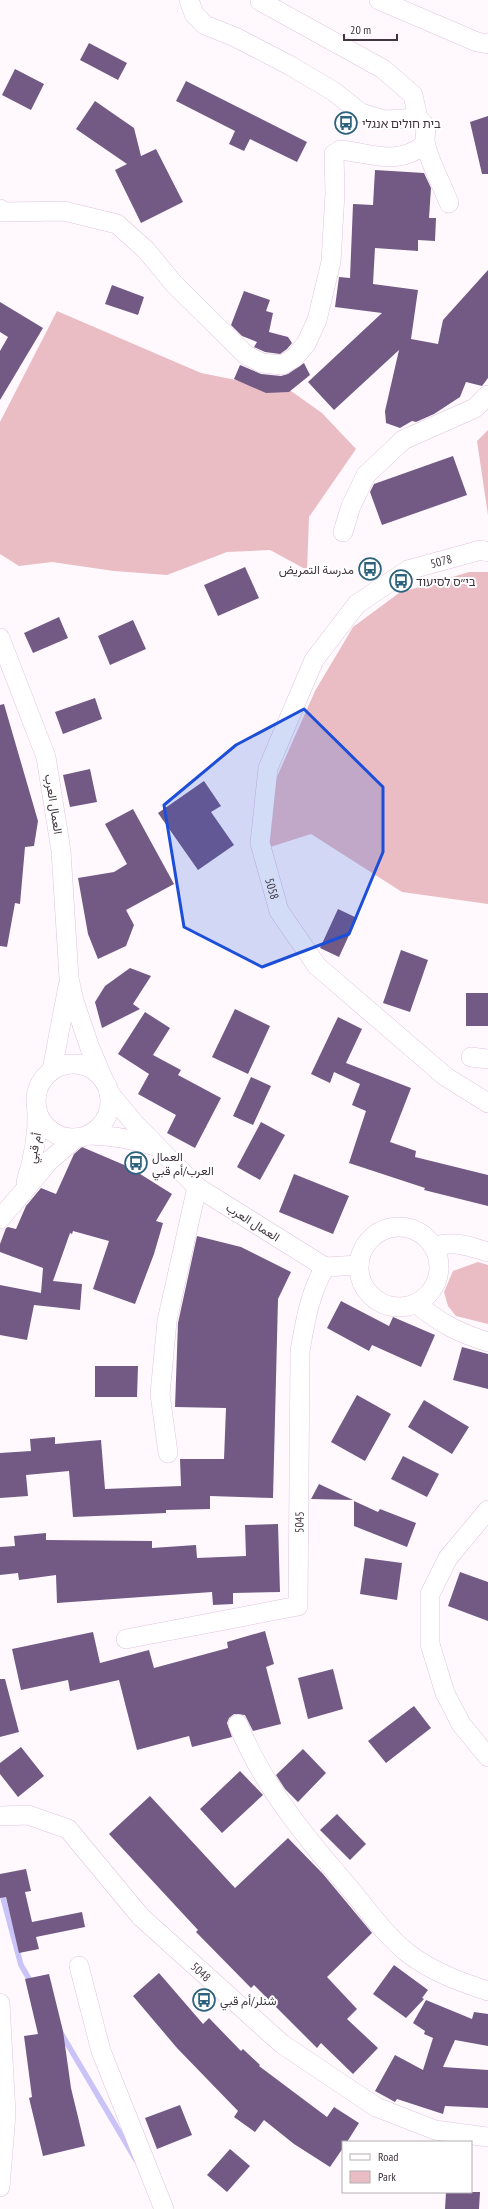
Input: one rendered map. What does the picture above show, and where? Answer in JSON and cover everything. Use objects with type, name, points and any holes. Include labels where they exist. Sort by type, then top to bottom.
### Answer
[{"type":"street","points":[[189,0],[194,14],[205,25],[235,37],[289,65],[333,91],[361,113],[385,120],[418,118]]},
{"type":"street","points":[[379,0],[477,42],[488,44]]},
{"type":"street","points":[[260,1],[383,69],[413,95],[418,118],[424,124],[427,134],[425,144],[449,203]]},
{"type":"street","points":[[0,209],[4,212],[64,211],[117,224],[146,250],[174,284],[246,355],[262,363],[282,365],[294,358],[306,344],[317,320],[331,262],[335,193],[334,154],[340,150],[378,157],[400,158],[417,151],[425,144]]},
{"type":"street","points":[[343,532],[351,506],[366,475],[403,440],[475,408],[488,395]]},
{"type":"street","name":"5078","points":[[357,604],[408,570],[480,550],[488,552]]},
{"type":"street","name":"5058","points":[[357,604],[314,660],[268,768],[260,843],[279,911],[317,966],[446,1077],[488,1103]]},
{"type":"street","name":"العمال العرب","points":[[0,638],[46,757],[61,851],[69,978],[74,1001],[88,1041],[107,1087],[136,1125],[197,1187],[325,1267]]},
{"type":"street","name":"العمال العرب","points":[[52,1070],[69,978]]},
{"type":"street","points":[[80,1064],[98,1073],[107,1087],[108,1113],[97,1129],[82,1136],[61,1136],[49,1129],[40,1117],[36,1103],[38,1090],[43,1079],[52,1070],[60,1066],[80,1064]]},
{"type":"street","name":"أم قبي","points":[[23,1193],[34,1157],[38,1132],[36,1103]]},
{"type":"street","name":"العمال العرب","points":[[82,1136],[112,1135],[134,1139],[160,1148]]},
{"type":"street","name":"أم قبي","points":[[0,1219],[50,1160],[82,1136]]},
{"type":"street","points":[[168,1453],[160,1394],[167,1321],[197,1187]]},
{"type":"street","points":[[390,1228],[410,1229],[420,1233],[433,1247],[438,1266],[435,1284],[424,1298],[416,1303],[394,1307],[384,1304],[374,1298],[366,1290],[360,1278],[359,1265],[363,1250],[372,1238],[390,1228]]},
{"type":"street","points":[[433,1247],[444,1243],[460,1243],[488,1252]]},
{"type":"street","points":[[325,1267],[359,1265]]},
{"type":"street","name":"5045","points":[[126,1639],[298,1606],[300,1351],[306,1317],[319,1277],[325,1267]]},
{"type":"street","points":[[416,1303],[433,1317],[461,1334],[488,1342]]},
{"type":"street","points":[[488,1510],[448,1558],[430,1594],[430,1644],[445,1693],[462,1724],[488,1757]]},
{"type":"street","points":[[238,1724],[249,1750],[299,1828],[378,1922],[409,1954],[450,1979],[488,1991]]},
{"type":"street","name":"5048","points":[[0,1816],[28,1815],[68,1829],[141,1917],[282,2044],[376,2107],[435,2130],[488,2137]]},
{"type":"street","points":[[79,1966],[101,2051],[164,2209]]},
{"type":"street","points":[[0,2003],[6,2114],[0,2187]]},
{"type":"highlighted area","points":[[304,709],[383,787],[383,852],[349,934],[262,967],[184,927],[164,805],[236,745]]},
{"type":"green space","points":[[57,311],[201,373],[291,391],[322,413],[356,449],[309,517],[307,570],[270,550],[227,552],[167,575],[114,571],[52,562],[19,566],[0,554],[0,422]]},
{"type":"green space","points":[[488,430],[488,515],[477,441]]},
{"type":"green space","points":[[469,572],[488,572],[488,904],[402,892],[311,834],[267,848],[276,779],[315,691],[353,627],[399,593]]},
{"type":"green space","points":[[478,1262],[488,1265],[488,1324],[456,1316],[448,1306],[444,1292],[453,1271]]},
{"type":"building","points":[[89,43],[127,63],[118,80],[80,60]]},
{"type":"building","points":[[15,69],[44,84],[31,110],[2,95]]},
{"type":"building","points":[[186,81],[307,142],[297,162],[250,139],[244,151],[229,144],[235,131],[176,101]]},
{"type":"building","points":[[95,101],[134,128],[141,156],[156,149],[183,202],[141,223],[115,170],[127,164],[76,129]]},
{"type":"building","points":[[488,116],[488,174],[482,174],[470,122]]},
{"type":"building","points":[[375,170],[424,173],[431,188],[429,218],[436,218],[435,241],[418,240],[418,251],[375,248],[373,284],[418,290],[411,339],[438,344],[443,320],[488,270],[488,378],[482,386],[466,382],[460,397],[434,414],[416,422],[412,421],[400,428],[386,423],[385,411],[399,350],[334,410],[308,382],[382,313],[335,307],[339,277],[350,278],[353,204],[373,205]]},
{"type":"building","points":[[112,285],[144,297],[138,315],[105,304]]},
{"type":"building","points":[[244,291],[270,300],[266,311],[273,313],[269,332],[288,337],[292,343],[280,354],[265,352],[254,347],[257,342],[242,336],[231,325]]},
{"type":"building","points":[[0,302],[43,328],[0,400],[0,351],[8,337],[0,332]]},
{"type":"building","points":[[304,363],[310,375],[289,392],[266,393],[234,379],[240,365],[261,374],[281,376],[288,374]]},
{"type":"building","points":[[453,456],[467,495],[382,525],[370,492],[374,484]]},
{"type":"building","points":[[245,567],[259,598],[218,616],[204,585]]},
{"type":"building","points":[[59,617],[68,638],[33,653],[24,633]]},
{"type":"building","points":[[133,620],[146,649],[110,665],[98,636]]},
{"type":"building","points":[[95,698],[102,719],[63,734],[55,712]]},
{"type":"building","points":[[4,704],[38,821],[34,846],[25,847],[20,904],[15,903],[7,947],[0,946],[0,705]]},
{"type":"building","points":[[90,769],[97,802],[70,807],[63,775]]},
{"type":"building","points":[[204,781],[221,806],[211,812],[234,845],[198,870],[158,813]]},
{"type":"building","points":[[133,809],[174,884],[126,910],[134,925],[126,946],[98,959],[88,934],[78,878],[114,872],[127,864],[105,824]]},
{"type":"building","points":[[338,909],[357,918],[339,957],[320,948]]},
{"type":"building","points":[[401,950],[428,960],[410,1012],[383,1003]]},
{"type":"building","points":[[130,968],[151,976],[133,1004],[140,1009],[102,1028],[95,1002],[105,986]]},
{"type":"building","points":[[466,993],[488,993],[488,1026],[466,1026]]},
{"type":"building","points":[[235,1009],[270,1026],[248,1074],[212,1057]]},
{"type":"building","points":[[145,1012],[170,1028],[153,1055],[181,1070],[178,1075],[221,1098],[195,1148],[167,1133],[176,1115],[138,1094],[149,1074],[118,1054]]},
{"type":"building","points":[[338,1017],[362,1029],[346,1063],[411,1088],[390,1142],[416,1151],[415,1157],[488,1175],[488,1206],[424,1190],[425,1188],[349,1163],[366,1111],[352,1105],[360,1084],[334,1072],[330,1083],[311,1074]]},
{"type":"building","points":[[251,1077],[271,1086],[253,1125],[233,1116]]},
{"type":"building","points":[[261,1122],[285,1135],[260,1180],[237,1167]]},
{"type":"building","points":[[82,1147],[129,1167],[172,1194],[156,1221],[163,1223],[154,1254],[135,1304],[93,1289],[109,1241],[73,1231],[72,1234],[70,1233],[53,1281],[82,1284],[80,1310],[34,1305],[27,1340],[0,1335],[0,1285],[41,1293],[43,1268],[0,1252],[0,1244],[6,1228],[16,1229],[26,1206],[41,1188],[56,1194],[74,1154]]},
{"type":"building","points":[[294,1174],[349,1196],[333,1234],[279,1212]]},
{"type":"building","points":[[197,1236],[241,1247],[291,1272],[278,1299],[273,1498],[210,1496],[210,1509],[166,1510],[166,1513],[73,1517],[69,1471],[26,1475],[28,1496],[0,1498],[0,1453],[31,1451],[30,1439],[55,1437],[55,1444],[101,1440],[105,1489],[181,1486],[180,1459],[224,1459],[226,1408],[175,1407],[178,1323]]},
{"type":"building","points":[[341,1301],[389,1326],[393,1317],[435,1335],[421,1367],[372,1345],[369,1351],[327,1328]]},
{"type":"building","points":[[462,1347],[488,1354],[488,1389],[453,1380]]},
{"type":"building","points":[[95,1366],[138,1366],[137,1397],[95,1397]]},
{"type":"building","points":[[357,1395],[391,1414],[365,1461],[331,1442]]},
{"type":"building","points":[[424,1400],[469,1427],[452,1454],[408,1427]]},
{"type":"building","points":[[403,1456],[439,1474],[427,1497],[391,1479]]},
{"type":"building","points":[[319,1484],[353,1500],[311,1499]]},
{"type":"building","points":[[354,1501],[378,1512],[380,1509],[416,1523],[407,1547],[354,1526]]},
{"type":"building","points":[[278,1524],[280,1592],[233,1593],[233,1604],[213,1605],[212,1592],[57,1603],[56,1575],[19,1580],[18,1573],[0,1575],[0,1547],[15,1546],[14,1536],[46,1533],[46,1540],[152,1541],[152,1548],[196,1545],[197,1558],[246,1556],[245,1525]]},
{"type":"building","points":[[365,1558],[402,1563],[397,1600],[360,1594]]},
{"type":"building","points":[[460,1572],[488,1582],[488,1621],[448,1606]]},
{"type":"building","points":[[265,1631],[274,1664],[266,1667],[281,1724],[253,1731],[245,1715],[234,1714],[229,1718],[227,1723],[232,1737],[192,1747],[189,1736],[137,1750],[119,1680],[70,1691],[68,1680],[21,1690],[12,1649],[93,1632],[100,1663],[149,1650],[154,1668],[228,1648],[227,1642]]},
{"type":"building","points":[[333,1669],[343,1709],[308,1719],[298,1678]]},
{"type":"building","points":[[0,1679],[5,1679],[19,1732],[0,1737]]},
{"type":"building","points":[[414,1706],[431,1728],[386,1763],[368,1741]]},
{"type":"building","points":[[21,1747],[44,1776],[18,1797],[0,1774],[0,1763]]},
{"type":"building","points":[[303,1749],[326,1773],[298,1802],[285,1789],[276,1775]]},
{"type":"building","points":[[240,1771],[263,1795],[222,1833],[200,1809]]},
{"type":"building","points":[[150,1796],[235,1888],[288,1838],[323,1874],[372,1933],[327,1977],[357,2009],[347,2019],[378,2048],[353,2074],[321,2043],[317,2048],[254,1985],[251,1988],[196,1932],[198,1930],[109,1834]]},
{"type":"building","points":[[337,1814],[366,1844],[350,1860],[320,1830]]},
{"type":"building","points":[[26,1869],[31,1891],[25,1892],[32,1922],[82,1912],[85,1927],[36,1937],[39,1949],[19,1953],[6,1897],[0,1898],[0,1874]]},
{"type":"building","points":[[394,1965],[428,1990],[422,1998],[424,1999],[406,2018],[373,1994]]},
{"type":"building","points":[[159,1973],[203,2024],[209,2018],[241,2051],[243,2049],[260,2065],[259,2066],[327,2117],[334,2107],[359,2123],[348,2141],[342,2141],[342,2149],[330,2167],[294,2144],[264,2120],[255,2132],[234,2117],[238,2111],[177,2048],[133,1996]]},
{"type":"building","points":[[49,1974],[63,2031],[71,2088],[85,2146],[43,2156],[29,2098],[32,2097],[24,2036],[38,2034],[25,1979]]},
{"type":"building","points":[[426,2000],[472,2019],[474,2012],[488,2014],[488,2046],[455,2040],[443,2067],[488,2070],[488,2108],[445,2106],[443,2114],[397,2099],[395,2102],[375,2091],[395,2055],[423,2070],[433,2038],[424,2034],[425,2031],[413,2023]]},
{"type":"building","points":[[180,2105],[192,2135],[157,2149],[145,2118]]},
{"type":"building","points":[[230,2149],[250,2166],[227,2192],[207,2175]]},
{"type":"building","points":[[480,2192],[479,2209],[445,2209],[446,2193]]},
{"type":"waterway","points":[[0,1887],[21,1965],[32,1984]]},
{"type":"waterway","points":[[61,2033],[136,2160]]},
{"type":"place","name":"בית חולים אנגלי","points":[[346,123]]},
{"type":"place","name":"مدرسة التمريض","points":[[370,569]]},
{"type":"place","name":"בי״ס לסיעוד","points":[[401,581]]},
{"type":"place","name":"العمال العرب/أم قبي","points":[[136,1163]]},
{"type":"place","name":"شنلر/أم قبي","points":[[204,2000]]}]
